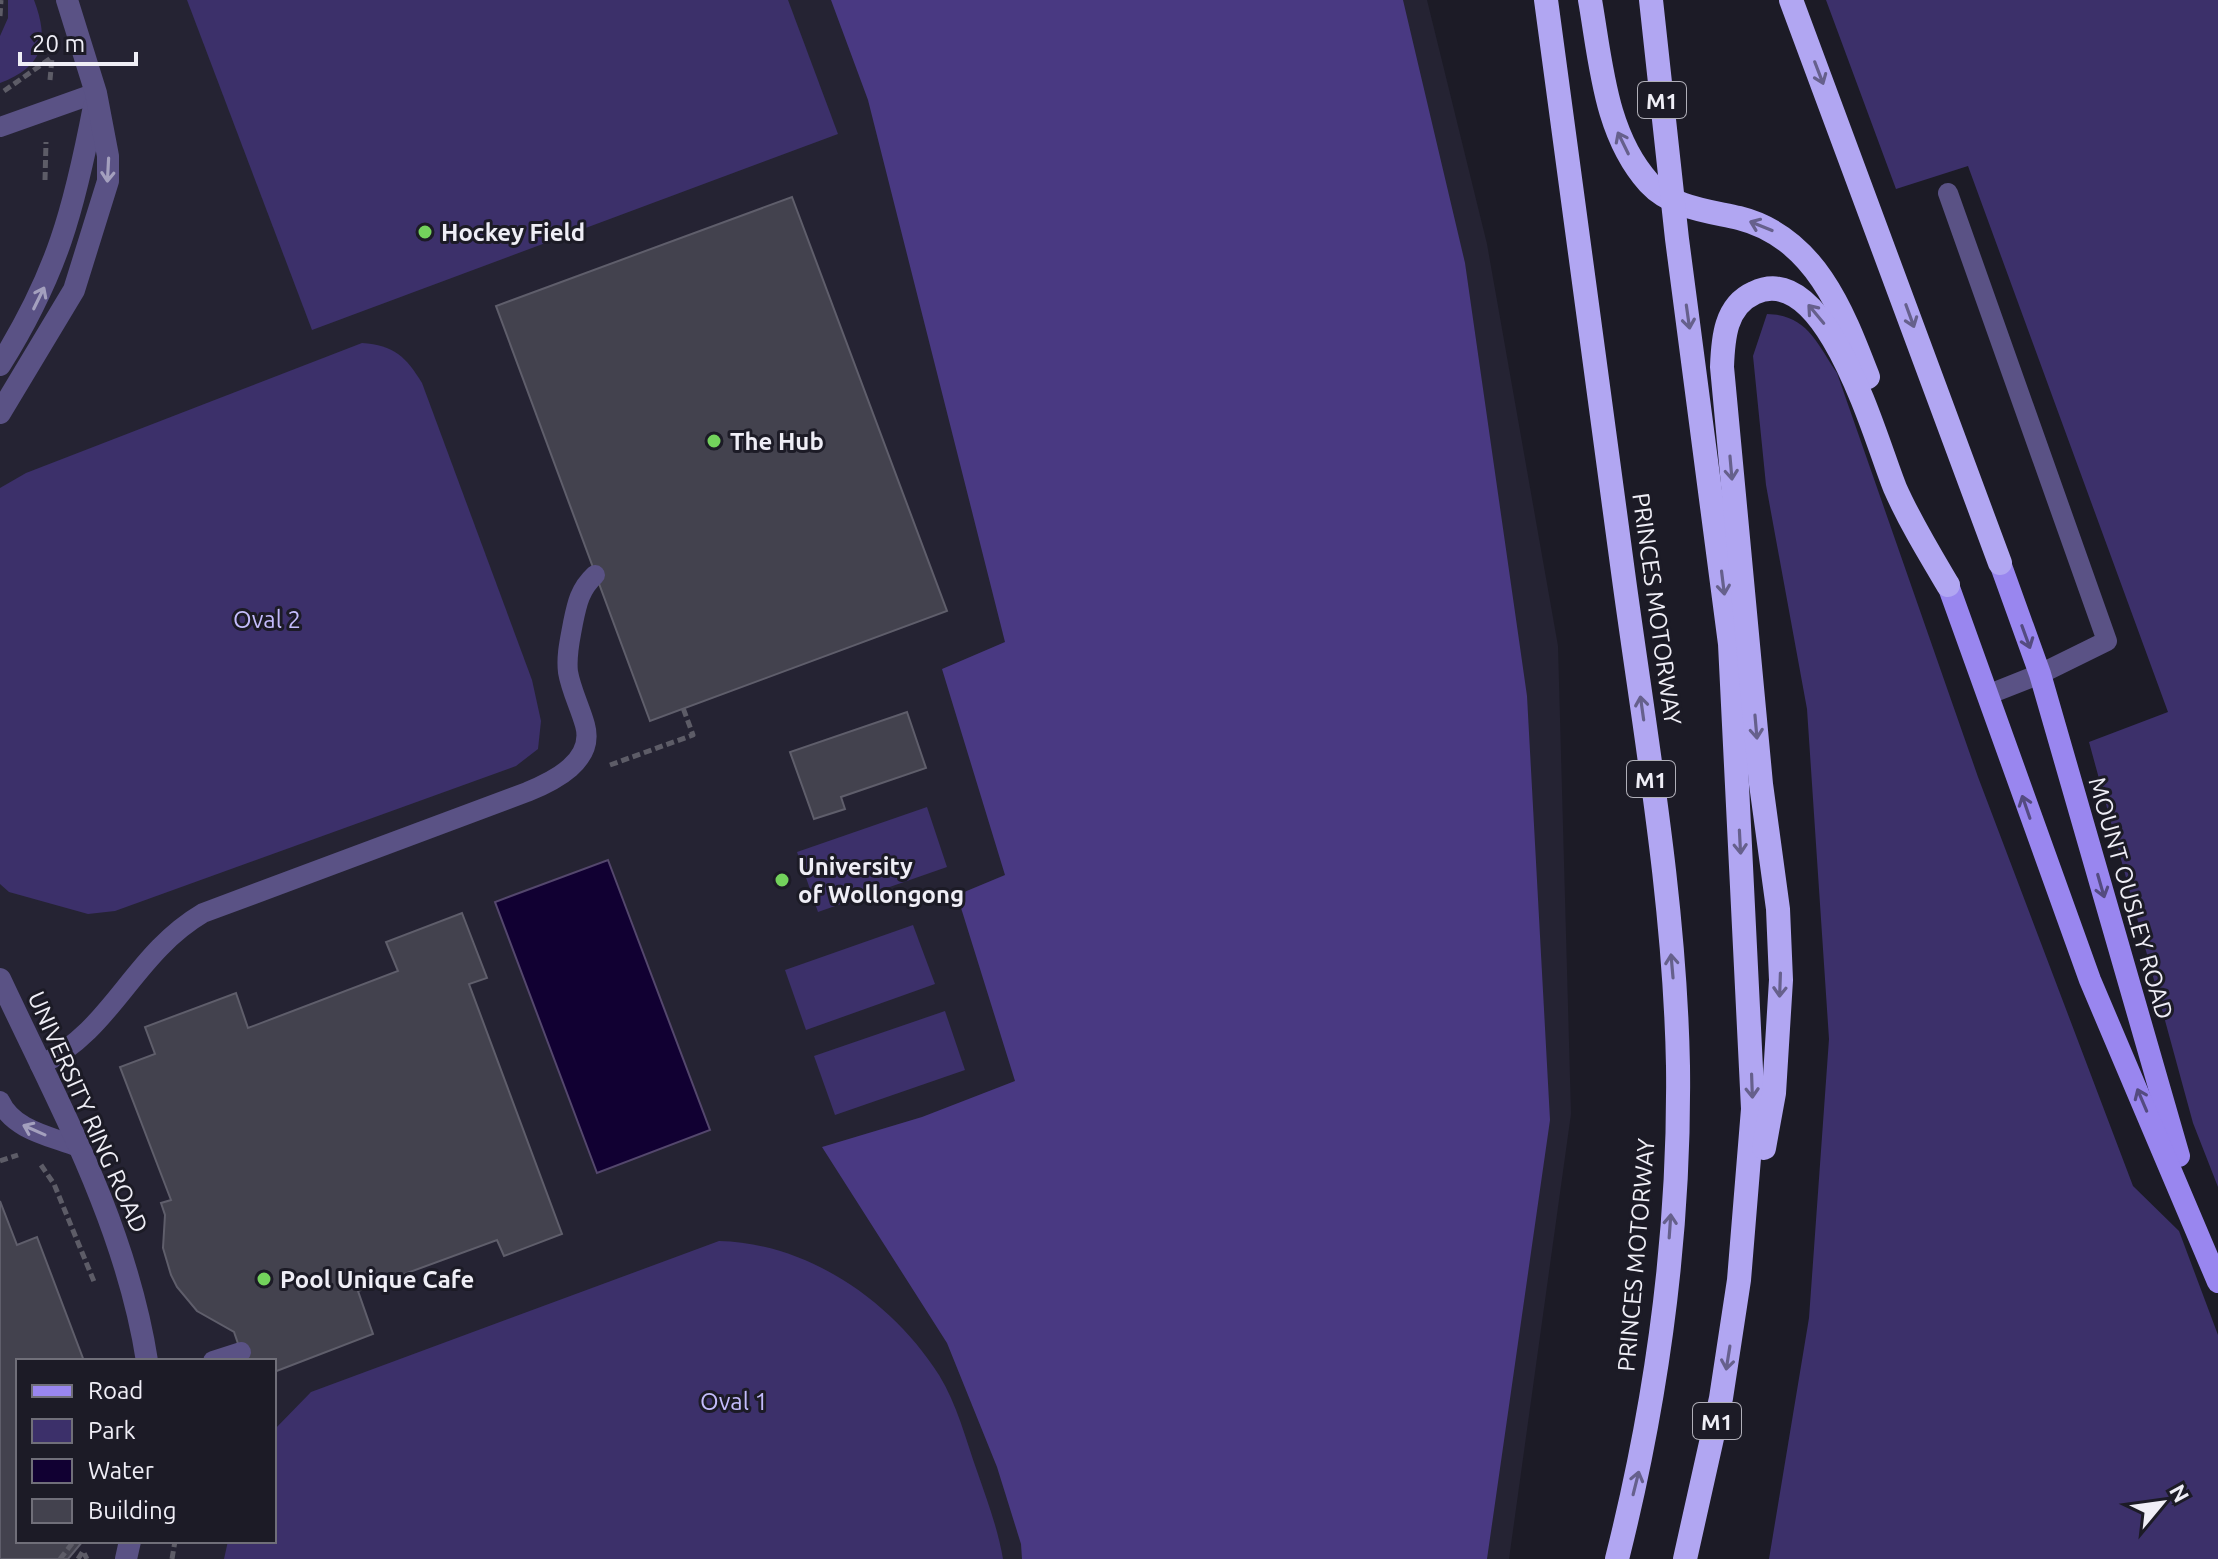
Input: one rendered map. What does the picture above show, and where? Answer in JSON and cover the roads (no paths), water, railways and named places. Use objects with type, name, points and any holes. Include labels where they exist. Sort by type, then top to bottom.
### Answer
[{"type":"highway","name":"PRINCES MOTORWAY","points":[[1546,0],[1650,774],[1673,969],[1677,1054],[1674,1170],[1663,1313],[1640,1468],[1617,1559]]},
{"type":"highway","points":[[1590,0],[1617,132],[1631,160],[1652,186],[1673,201],[1761,225],[1778,234],[1815,267],[1849,328],[1948,585]]},
{"type":"highway","name":"M1","points":[[1651,0],[1673,201],[1730,644],[1753,1109],[1739,1280],[1721,1398],[1685,1559]]},
{"type":"highway","points":[[1791,0],[2000,563]]},
{"type":"highway","points":[[1739,1280],[1774,1093],[1781,980],[1778,909],[1761,784],[1722,367],[1729,320],[1740,301],[1752,293],[1779,288],[1793,293],[1823,322],[1851,373],[1896,489],[1948,585]]},
{"type":"main road","name":"MOUNT OUSLEY ROAD","points":[[2000,563],[2040,674],[2206,1249]]},
{"type":"main road","name":"MOUNT OUSLEY ROAD","points":[[1948,585],[2090,980],[2218,1282]]},
{"type":"street","points":[[0,413],[43,346],[84,267],[108,181],[108,156],[96,93],[67,0]]},
{"type":"street","points":[[0,365],[38,302],[64,235],[79,189],[96,93]]},
{"type":"street","name":"UNIVERSITY RING ROAD","points":[[0,979],[118,1240],[147,1359]]},
{"type":"lane","points":[[0,127],[96,93]]},
{"type":"lane","points":[[1948,193],[2107,641],[2040,674],[1987,695]]},
{"type":"lane","points":[[40,1065],[79,1043],[162,941],[203,913],[527,792],[565,773],[586,746],[586,729],[569,676],[567,654],[581,588],[595,575]]},
{"type":"lane","points":[[0,1101],[6,1114],[29,1129],[78,1147]]},
{"type":"lane","points":[[219,1359],[241,1352]]},
{"type":"water","points":[[608,860],[710,1130],[597,1173],[495,902]]},
{"type":"place","name":"Hockey Field","points":[[425,232]]},
{"type":"place","name":"The Hub","points":[[714,441]]},
{"type":"place","name":"University of Wollongong","points":[[782,880]]},
{"type":"place","name":"Pool Unique Cafe","points":[[264,1279]]},
{"type":"park label","name":"Oval 2","points":[[267,619]]},
{"type":"park label","name":"Oval 1","points":[[734,1401]]}]
